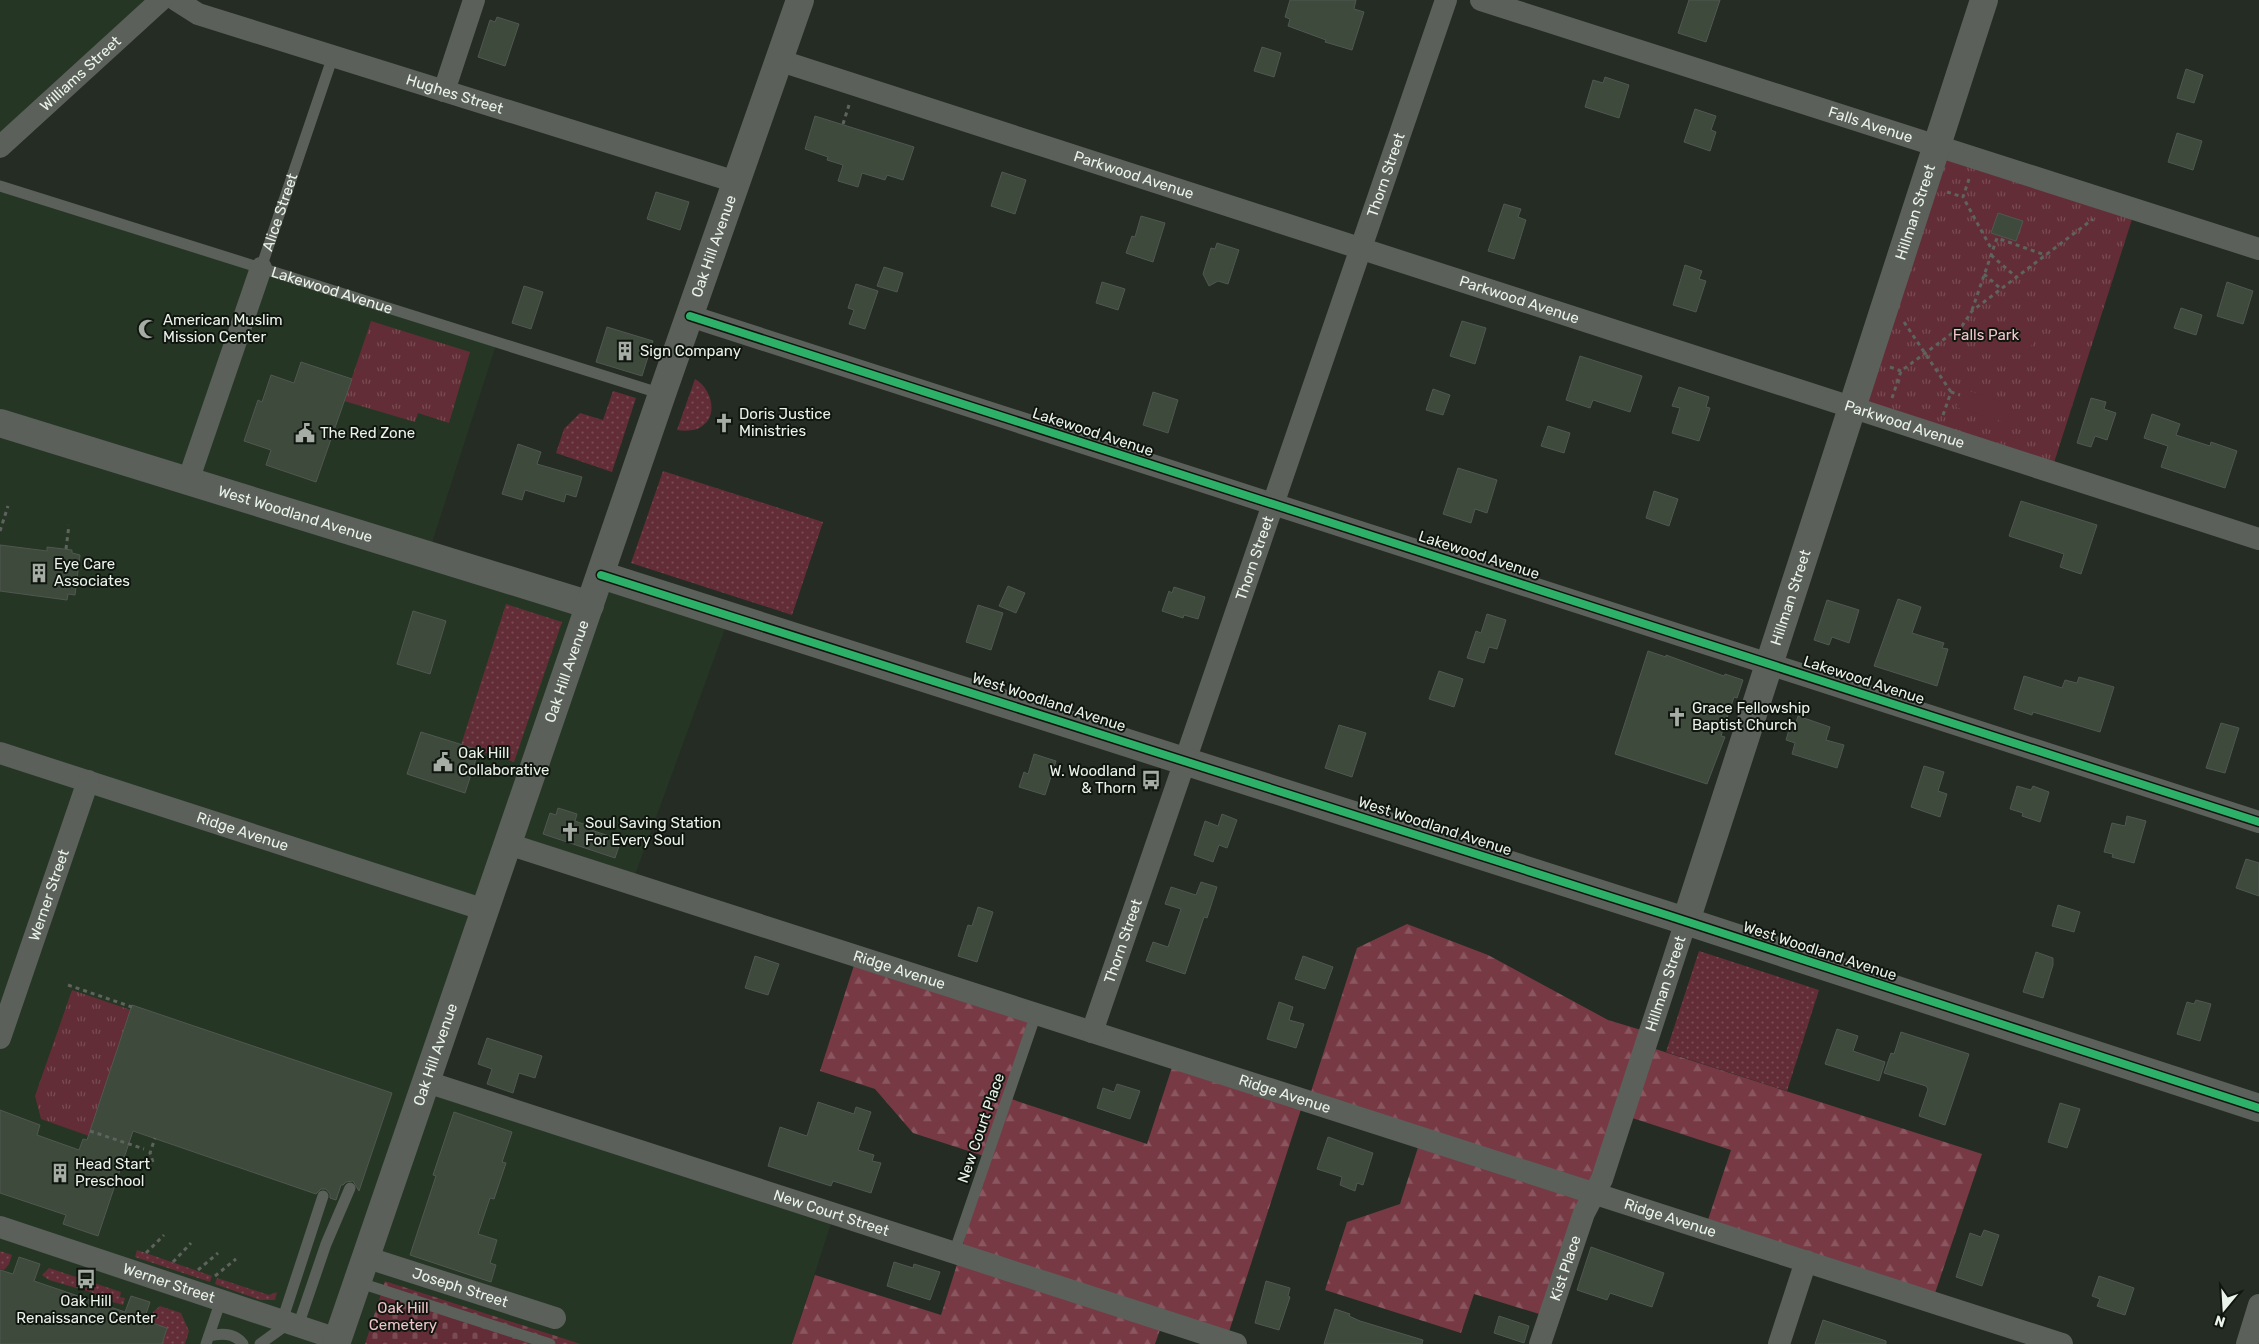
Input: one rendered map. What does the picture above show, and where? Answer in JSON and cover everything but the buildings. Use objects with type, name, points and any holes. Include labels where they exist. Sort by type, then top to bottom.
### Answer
[{"type":"street","name":"Williams Street","points":[[0,148],[161,0]]},
{"type":"street","name":"Hughes Street","points":[[176,0],[198,14],[736,182]]},
{"type":"street","points":[[444,91],[474,0]]},
{"type":"street","name":"Oak Hill Avenue","points":[[337,1342],[662,394],[800,0]]},
{"type":"street","name":"Thorn Street","points":[[1092,1032],[1446,0]]},
{"type":"street","name":"Falls Avenue","points":[[1480,0],[2259,249]]},
{"type":"street","name":"Hillman Street","points":[[1593,1193],[1602,1179],[1984,0]]},
{"type":"street","name":"Parkwood Avenue","points":[[778,60],[2259,539]]},
{"type":"street","name":"Alice Street","points":[[188,481],[261,268]]},
{"type":"street","name":"Lakewood Avenue","points":[[690,316],[2259,822]]},
{"type":"street","name":"West Woodland Avenue","points":[[0,423],[590,605]]},
{"type":"street","name":"West Woodland Avenue","points":[[601,575],[1686,921],[2259,1108]]},
{"type":"street","name":"Ridge Avenue","points":[[0,753],[485,910]]},
{"type":"street","name":"Werner Street","points":[[0,1038],[88,781]]},
{"type":"street","name":"Ridge Avenue","points":[[508,844],[2062,1344]]},
{"type":"street","name":"New Court Street","points":[[427,1082],[1236,1344]]},
{"type":"street","name":"Kist Place","points":[[1540,1344],[1584,1213],[1593,1193]]},
{"type":"street","name":"Werner Street","points":[[0,1227],[290,1323],[337,1342]]},
{"type":"street","points":[[1779,1344],[1806,1261]]},
{"type":"street","name":"Joseph Street","points":[[361,1269],[554,1318]]},
{"type":"street","points":[[2247,1344],[2259,1305]]},
{"type":"lane","name":"Alice Street","points":[[261,268],[333,56]]},
{"type":"lane","name":"Lakewood Avenue","points":[[0,186],[662,394]]},
{"type":"lane","name":"New Court Place","points":[[954,1253],[1036,1014]]},
{"type":"lane","points":[[260,1344],[290,1323],[350,1188]]},
{"type":"lane","points":[[290,1323],[323,1196]]},
{"type":"lane","points":[[361,1269],[550,1344]]},
{"type":"lane","points":[[208,1340],[221,1300]]},
{"type":"lane","points":[[208,1340],[220,1333],[233,1336],[243,1344]]},
{"type":"path","points":[[843,124],[849,104]]},
{"type":"path","points":[[1969,179],[1963,197],[1992,253],[2016,277]]},
{"type":"path","points":[[1944,192],[1963,197]]},
{"type":"path","points":[[1972,311],[2093,219]]},
{"type":"path","points":[[1892,399],[1901,371],[1962,326],[1972,311],[1997,238],[2046,255]]},
{"type":"path","points":[[1984,274],[2001,289]]},
{"type":"path","points":[[1903,320],[1950,392],[1960,395]]},
{"type":"path","points":[[1888,366],[1901,371]]},
{"type":"path","points":[[1943,416],[1950,392]]},
{"type":"path","points":[[0,531],[8,506]]},
{"type":"path","points":[[66,549],[69,525]]},
{"type":"path","points":[[68,985],[132,1007]]},
{"type":"path","points":[[90,1131],[144,1149]]},
{"type":"path","points":[[153,1162],[150,1154],[155,1138]]},
{"type":"path","points":[[145,1253],[164,1234]]},
{"type":"path","points":[[172,1262],[191,1244]]},
{"type":"path","points":[[198,1271],[218,1253]]},
{"type":"path","points":[[215,1277],[236,1259]]},
{"type":"shaded area","points":[[0,0],[161,0],[0,147]]},
{"type":"shaded area","points":[[0,186],[497,342],[428,555],[590,605],[601,575],[730,615],[632,883],[508,844],[427,1082],[834,1214],[792,1344],[581,1344],[385,1281],[365,1344],[0,1344]]},
{"type":"green space","name":"Falls Park","points":[[1937,146],[2135,210],[2051,472],[1852,407]]},
{"type":"green space","points":[[371,321],[470,352],[449,423],[418,413],[415,422],[344,401]]},
{"type":"green space","points":[[1983,322],[2034,338],[2028,356],[1978,340]]},
{"type":"green space","points":[[695,379],[710,397],[711,412],[709,419],[697,429],[677,430]]},
{"type":"green space","points":[[1962,389],[2012,405],[2007,423],[1956,407]]},
{"type":"green space","points":[[613,391],[636,398],[612,472],[556,453],[564,429],[580,413],[603,420]]},
{"type":"green space","points":[[663,471],[823,522],[792,615],[631,563]]},
{"type":"green space","points":[[506,604],[562,622],[514,762],[461,745]]},
{"type":"green space","points":[[1407,924],[1488,955],[1608,1020],[1651,1033],[1646,1046],[1982,1154],[1932,1302],[1705,1229],[1731,1150],[1623,1115],[1549,1317],[1474,1294],[1461,1333],[1325,1290],[1347,1222],[1400,1204],[1421,1138],[1308,1101],[1357,948]]},
{"type":"green space","points":[[1699,951],[1819,990],[1787,1091],[1666,1052]]},
{"type":"green space","points":[[857,956],[1036,1014],[1008,1098],[1147,1144],[1175,1058],[1304,1100],[1226,1341],[1163,1321],[1155,1344],[792,1344],[815,1275],[941,1315],[987,1157],[913,1133],[875,1089],[820,1071]]},
{"type":"green space","points":[[72,990],[131,1010],[89,1136],[41,1119],[35,1096]]},
{"type":"green space","points":[[137,1250],[212,1276],[210,1282],[135,1257]]},
{"type":"green space","points":[[0,1251],[12,1255],[9,1264],[4,1270],[0,1269]]},
{"type":"green space","points":[[49,1268],[121,1292],[120,1297],[125,1298],[123,1305],[103,1299],[104,1296],[49,1280],[42,1275]]},
{"type":"green space","points":[[217,1278],[269,1295],[277,1292],[275,1300],[260,1300],[215,1284]]},
{"type":"green space","name":"Oak Hill Cemetery","points":[[385,1281],[581,1344],[365,1344]]},
{"type":"green space","points":[[160,1306],[181,1313],[189,1331],[185,1344],[162,1344],[167,1328],[154,1323],[152,1318],[153,1312]]},
{"type":"cycle path","points":[[690,316],[2259,822]]},
{"type":"cycle path","points":[[601,575],[1670,916],[2259,1108]]},
{"type":"place","name":"American Muslim Mission Center","points":[[148,329]]},
{"type":"place","name":"Sign Company","points":[[625,351]]},
{"type":"place","name":"Doris Justice Ministries","points":[[724,423]]},
{"type":"place","name":"The Red Zone","points":[[305,433]]},
{"type":"place","name":"Eye Care Associates","points":[[39,573]]},
{"type":"place","name":"Grace Fellowship Baptist Church","points":[[1677,717]]},
{"type":"place","name":"Oak Hill Collaborative","points":[[443,762]]},
{"type":"place","name":"W. Woodland & Thorn","points":[[1151,780]]},
{"type":"place","name":"Soul Saving Station For Every Soul","points":[[570,832]]},
{"type":"place","name":"Head Start Preschool","points":[[60,1173]]},
{"type":"place","name":"Oak Hill Renaissance Center","points":[[86,1279]]}]
